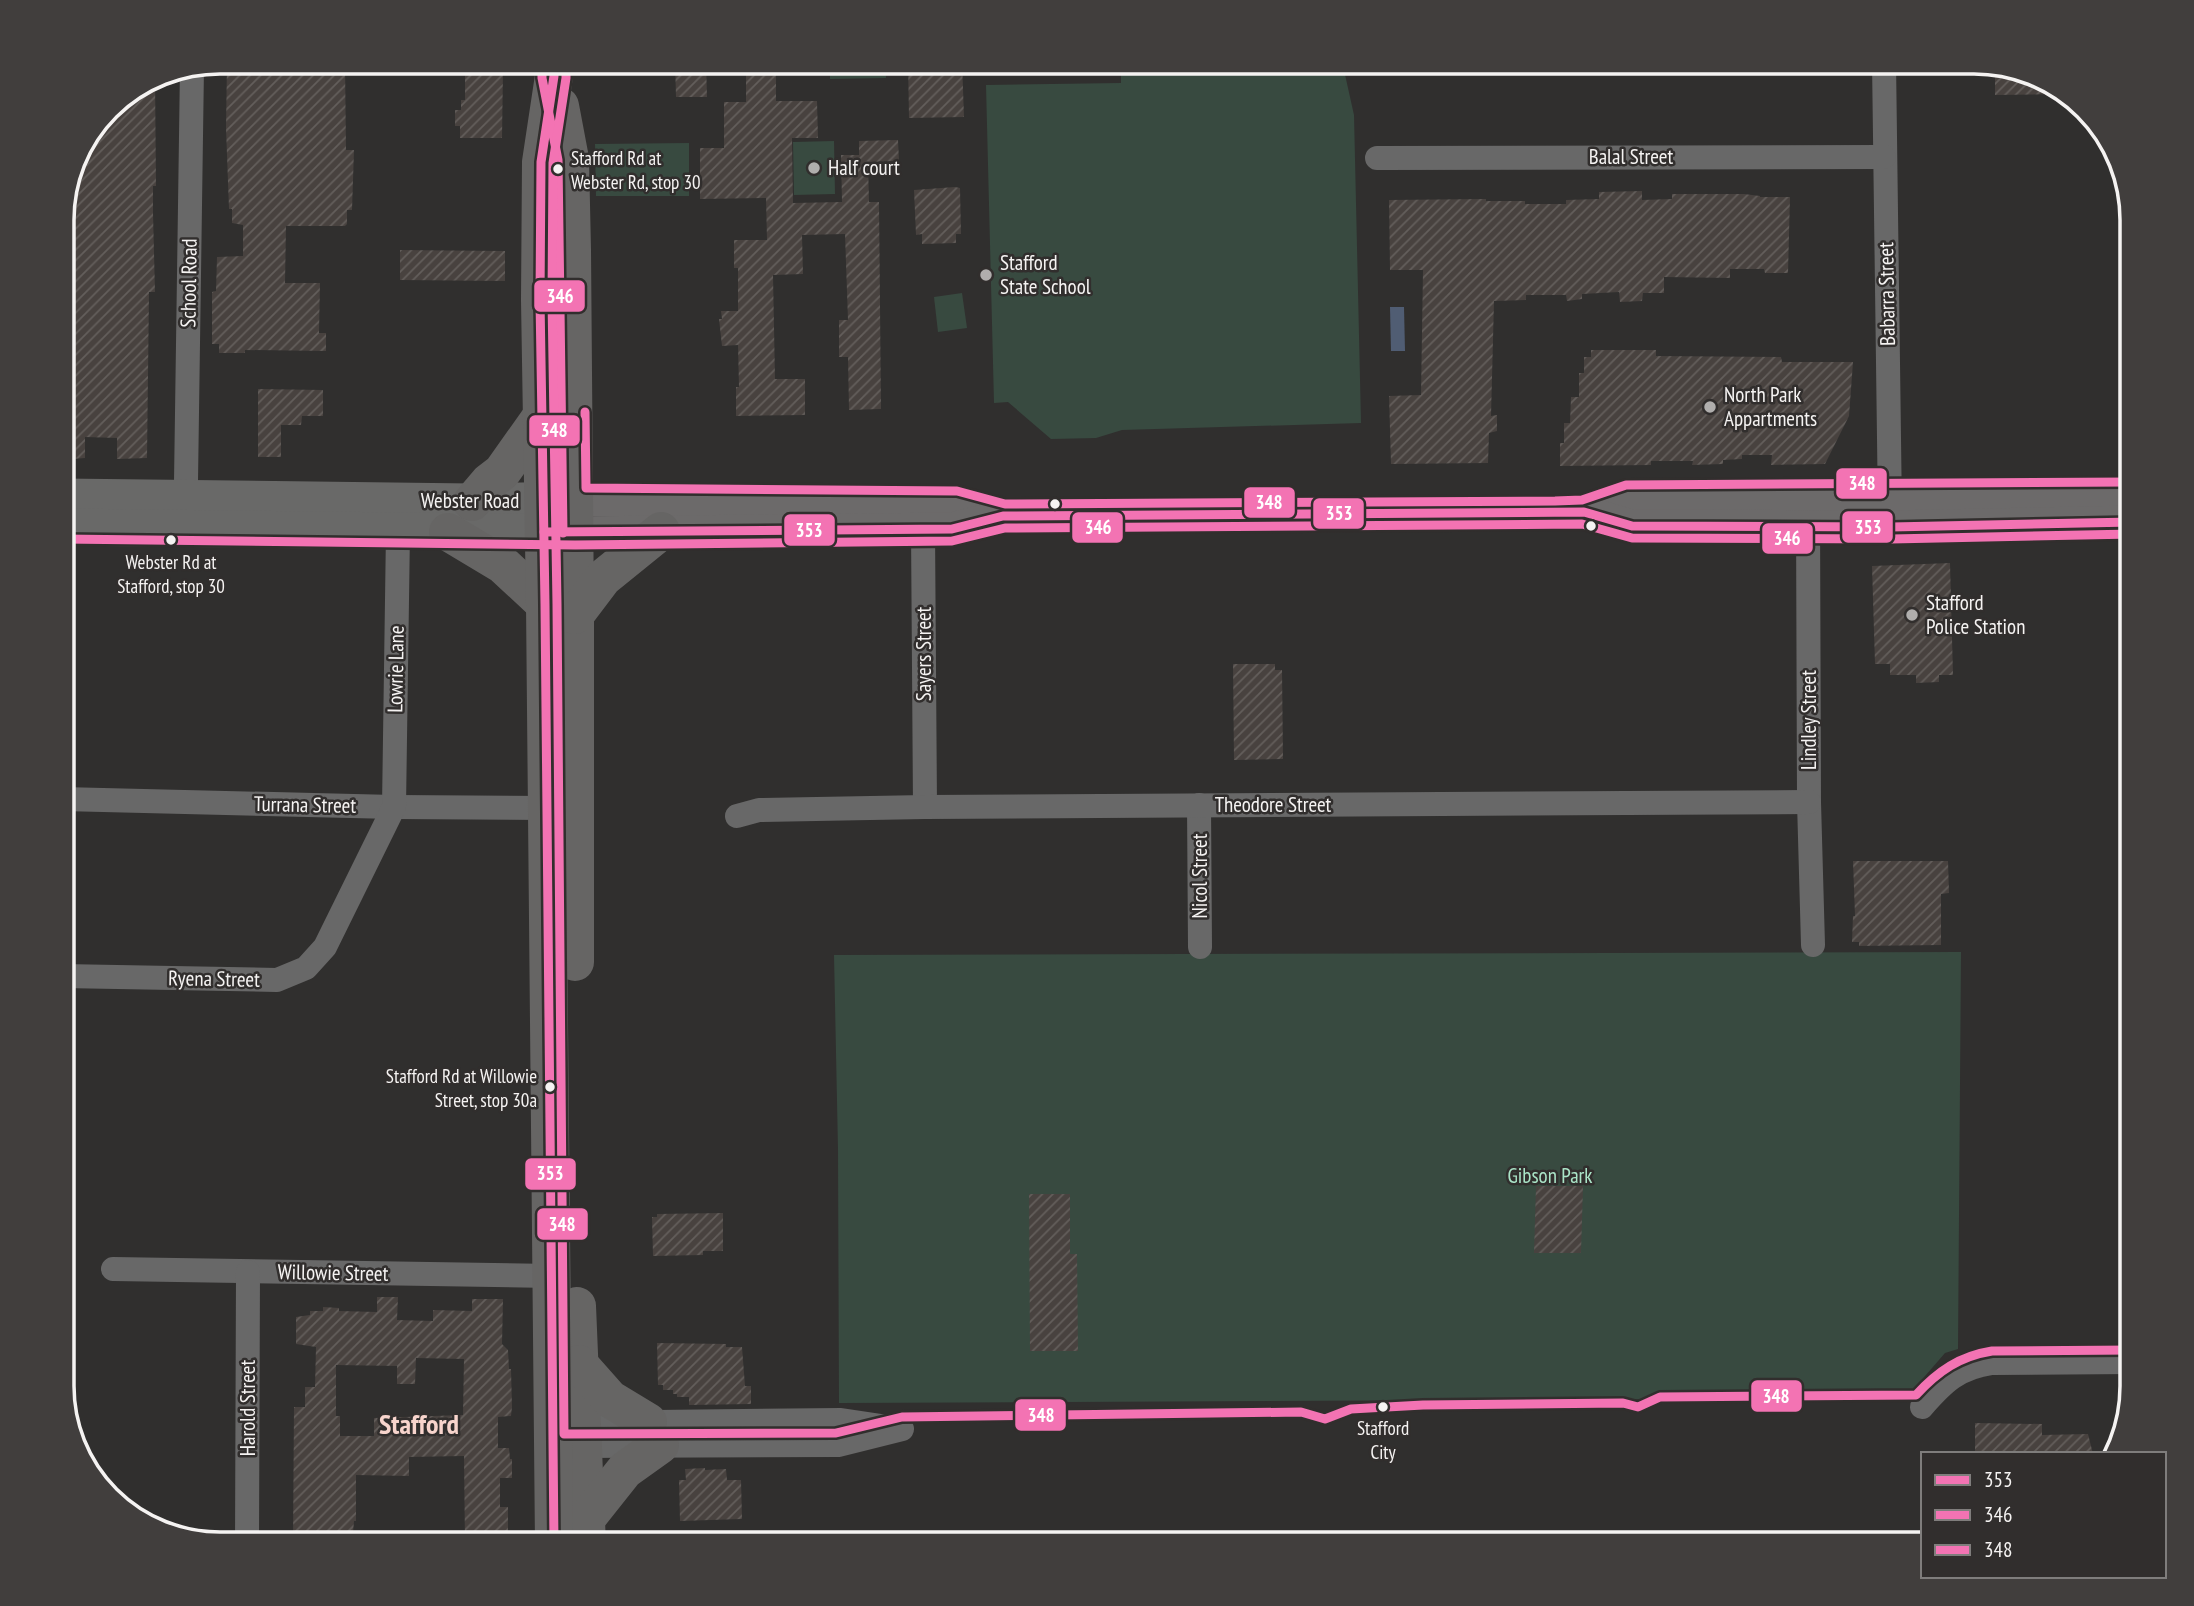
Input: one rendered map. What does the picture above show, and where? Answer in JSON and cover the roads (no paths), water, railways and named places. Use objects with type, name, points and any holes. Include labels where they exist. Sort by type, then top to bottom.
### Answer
[{"type":"highway","points":[[553,74],[541,162],[541,417],[559,517]]},
{"type":"highway","points":[[555,74],[570,159],[559,517],[579,1364],[567,1434],[556,1532]]},
{"type":"highway","points":[[472,502],[502,471],[541,417]]},
{"type":"highway","points":[[586,1532],[567,1434],[552,1276],[547,808],[560,610],[661,531]]},
{"type":"highway","points":[[448,532],[503,565],[560,610]]},
{"type":"highway","points":[[579,1364],[610,1399],[654,1433],[625,1470],[586,1532]]},
{"type":"main road","name":"Webster Road","points":[[1584,512],[1626,497],[1808,495],[1890,512],[2120,521]]},
{"type":"main road","name":"Webster Road","points":[[74,498],[472,502],[661,531],[918,516],[957,503],[1003,516],[1584,512],[1632,526],[1808,528],[1890,512],[2120,495]]},
{"type":"main road","name":"Webster Road","points":[[74,527],[448,532],[559,517],[918,516]]},
{"type":"street","name":"Babarra Street","points":[[1884,74],[1890,512]]},
{"type":"street","name":"School Road","points":[[184,499],[192,76]]},
{"type":"street","name":"Balal Street","points":[[1377,158],[1884,157]]},
{"type":"street","name":"Lindley Street","points":[[1808,495],[1809,802],[1813,945]]},
{"type":"street","name":"Sayers Street","points":[[918,516],[925,807]]},
{"type":"street","name":"Lowrie Lane","points":[[394,807],[398,531]]},
{"type":"street","name":"Turrana Street","points":[[74,799],[547,808]]},
{"type":"street","name":"Theodore Street","points":[[737,816],[760,810],[925,807],[1809,802]]},
{"type":"street","name":"Nicol Street","points":[[1199,805],[1200,947]]},
{"type":"street","name":"Ryena Street","points":[[74,976],[277,980],[306,968],[325,947],[394,807]]},
{"type":"street","name":"Willowie Street","points":[[113,1269],[552,1276]]},
{"type":"street","name":"Harold Street","points":[[247,1532],[248,1272]]},
{"type":"street","points":[[1922,1407],[1957,1373],[1976,1365],[2120,1362]]},
{"type":"street","points":[[567,1434],[654,1433],[841,1420],[902,1429],[838,1445],[654,1433]]},
{"type":"water","points":[[1390,307],[1404,307],[1405,351],[1391,351]]},
{"type":"place","name":"Half court","points":[[814,168]]},
{"type":"place","name":"Stafford Rd at Webster Rd, stop 30","points":[[558,169]]},
{"type":"place","name":"Stafford State School","points":[[986,275]]},
{"type":"place","name":"North Park Appartments","points":[[1710,407]]},
{"type":"place","name":"Webster Rd at Stafford, stop 30","points":[[171,540]]},
{"type":"place","name":"Stafford Police Station","points":[[1912,615]]},
{"type":"place","name":"Stafford Rd at Willowie Street, stop 30a","points":[[550,1087]]},
{"type":"place","name":"Stafford City","points":[[1383,1407]]},
{"type":"district","name":"Stafford","points":[[419,1424]]},
{"type":"park label","name":"Gibson Park","points":[[1550,1176]]}]
